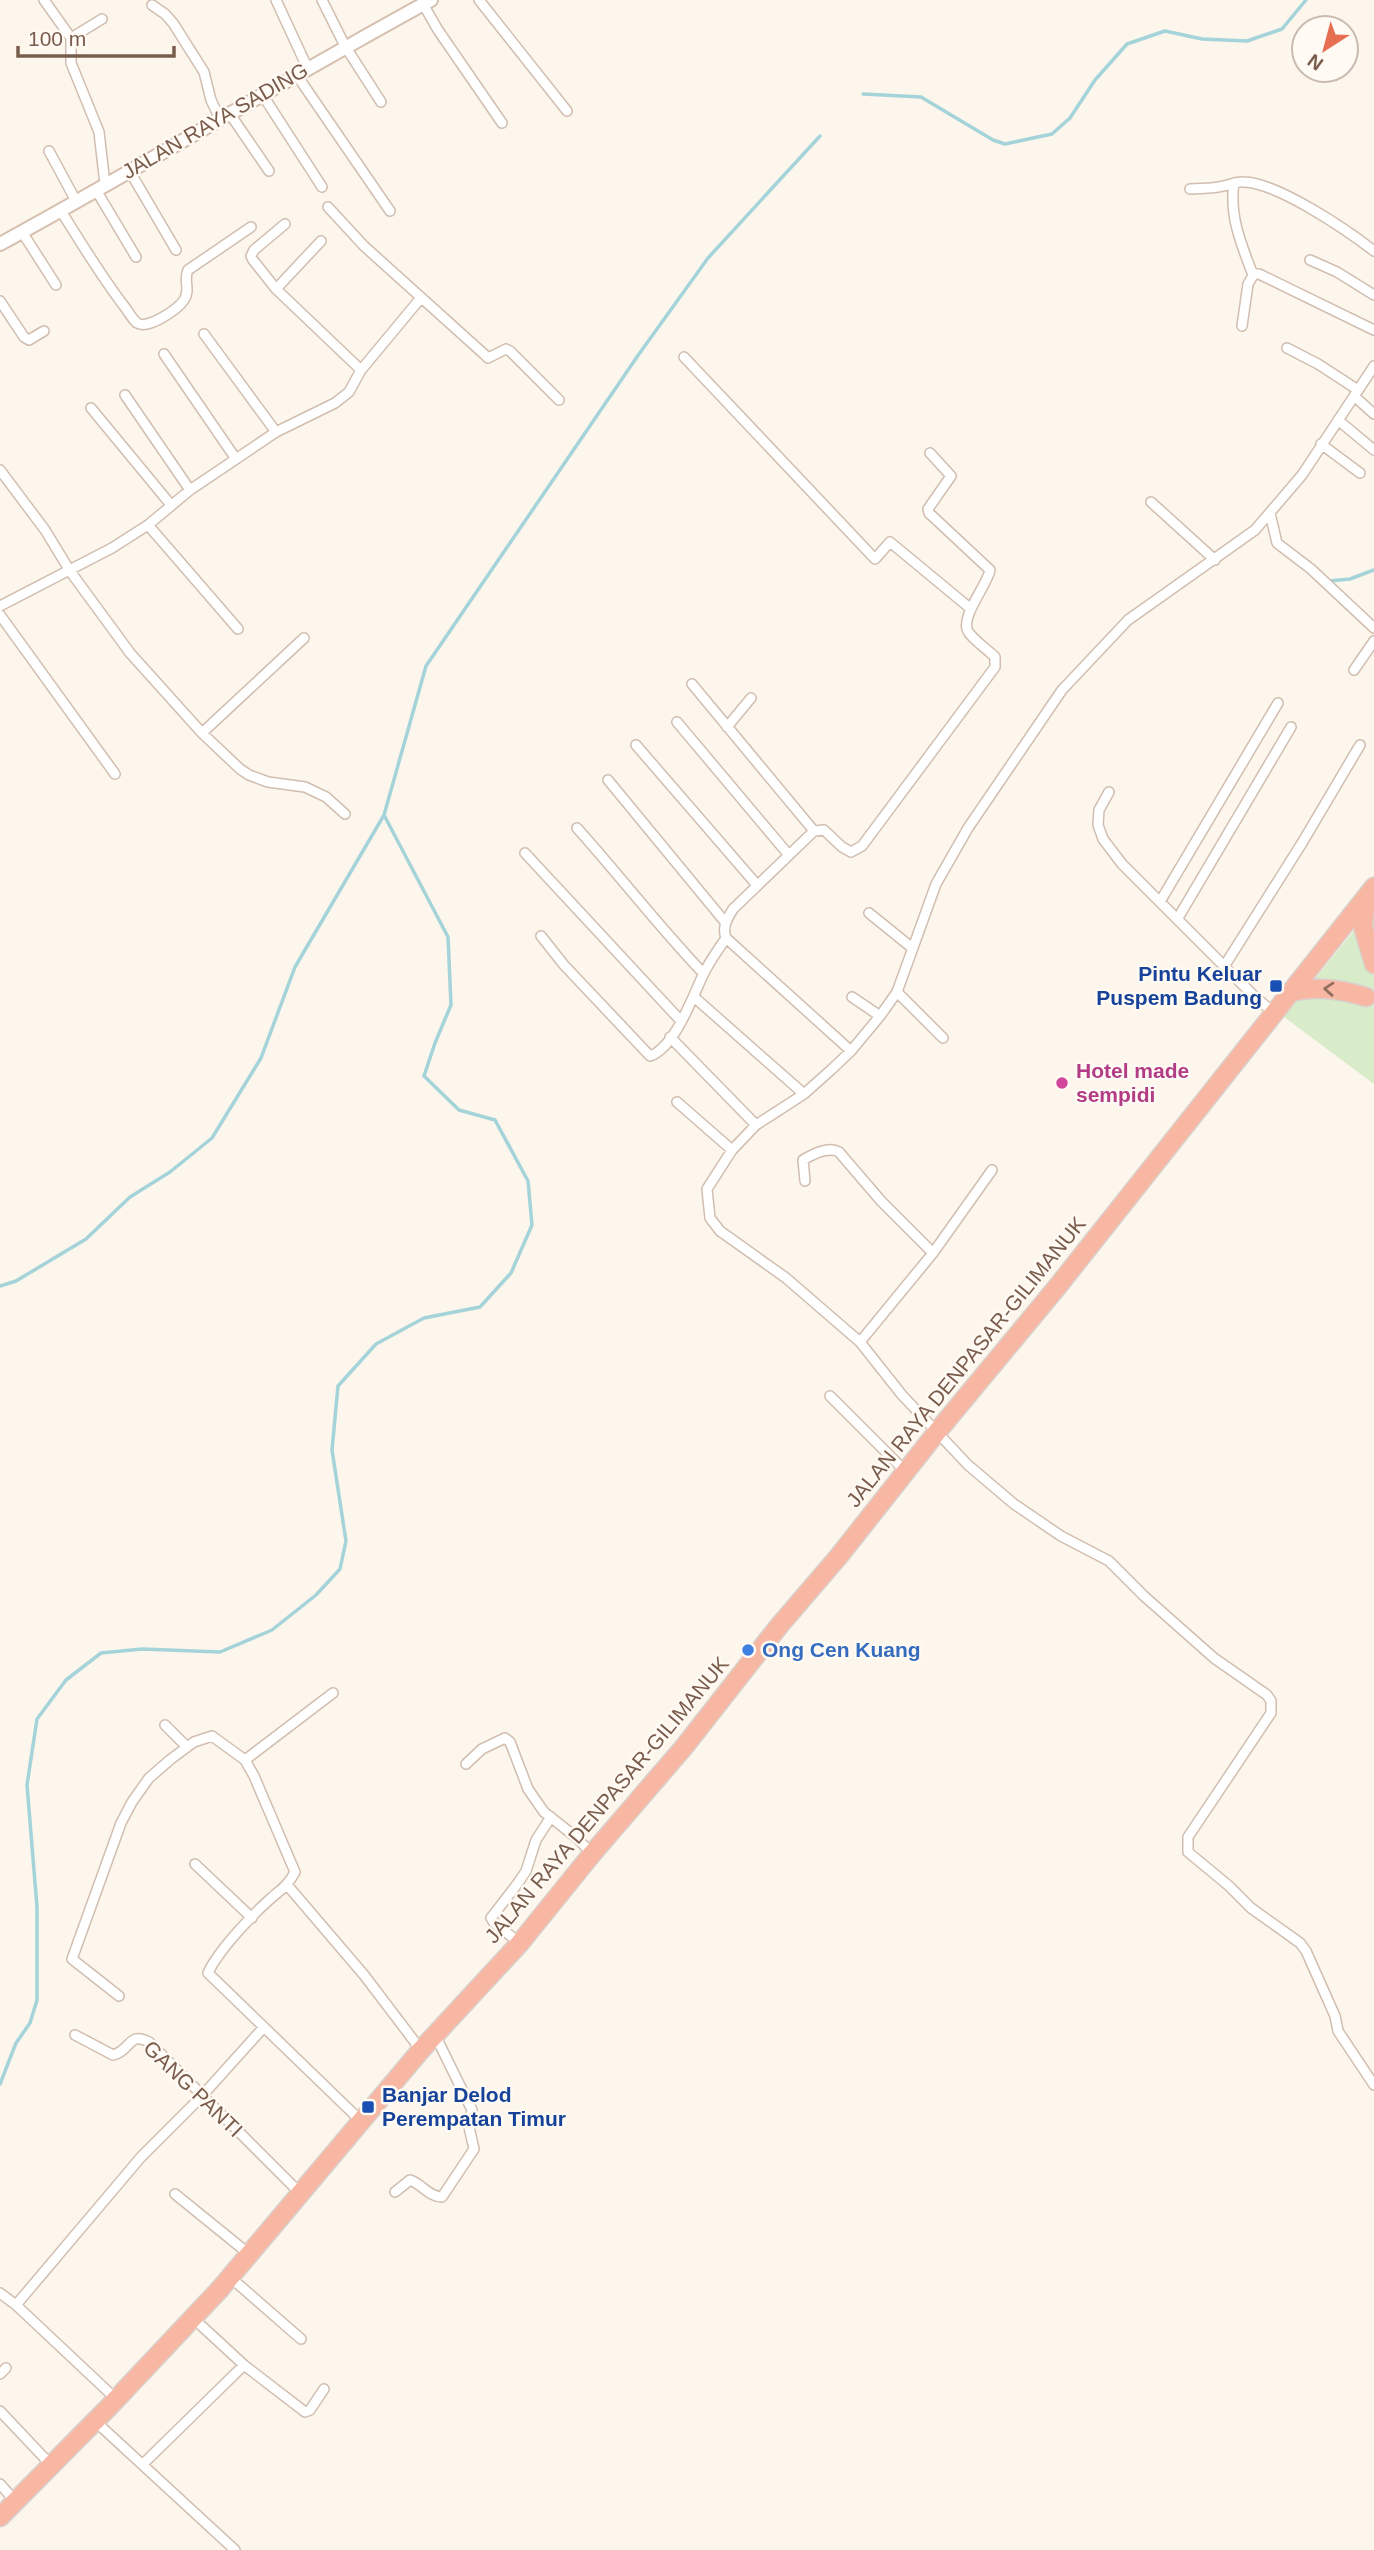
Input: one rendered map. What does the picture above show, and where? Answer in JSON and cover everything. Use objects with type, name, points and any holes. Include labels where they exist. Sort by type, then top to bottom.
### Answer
[{"type":"highway","points":[[1371,890],[1363,909],[1363,927],[1374,964]]},
{"type":"highway","name":"JALAN RAYA DENPASAR-GILIMANUK","points":[[0,2516],[52,2466],[193,2318],[421,2050],[520,1943],[684,1747],[779,1626],[1058,1286],[1371,890]]},
{"type":"highway","points":[[1291,992],[1328,988],[1366,997]]},
{"type":"street","points":[[44,0],[71,38],[71,63],[99,132],[100,187],[136,257]]},
{"type":"street","points":[[276,0],[302,70],[390,212]]},
{"type":"street","points":[[322,0],[345,46],[381,102]]},
{"type":"street","points":[[479,0],[567,111]]},
{"type":"street","points":[[427,2],[438,30],[502,123]]},
{"type":"street","name":"JALAN RAYA SADING","points":[[0,244],[225,117],[302,70],[427,2]]},
{"type":"street","points":[[152,5],[173,23],[204,72],[211,100],[269,171]]},
{"type":"street","points":[[71,38],[102,19]]},
{"type":"street","points":[[262,94],[322,187]]},
{"type":"street","points":[[49,152],[76,201]]},
{"type":"street","points":[[129,170],[176,250]]},
{"type":"street","points":[[1190,189],[1221,187],[1245,181],[1269,189],[1337,224],[1374,251]]},
{"type":"street","points":[[1234,183],[1231,202],[1233,213],[1253,275],[1248,284],[1242,326]]},
{"type":"street","points":[[328,207],[364,246],[420,299],[488,358],[506,349],[510,351],[559,400]]},
{"type":"street","points":[[61,211],[119,300],[137,322],[142,324],[177,308],[188,291],[185,276],[188,270],[251,227]]},
{"type":"street","points":[[285,225],[254,250],[251,256],[276,289],[361,370]]},
{"type":"street","points":[[22,232],[56,285]]},
{"type":"street","points":[[276,289],[321,241]]},
{"type":"street","points":[[1310,260],[1337,272],[1374,295]]},
{"type":"street","points":[[1253,275],[1258,274],[1374,330]]},
{"type":"street","points":[[0,606],[71,571],[148,525],[190,490],[236,458],[276,432],[335,403],[349,392],[361,370],[420,299]]},
{"type":"street","points":[[0,300],[24,337],[29,340],[44,331]]},
{"type":"street","points":[[204,334],[276,432]]},
{"type":"street","points":[[1287,348],[1318,364],[1356,393],[1374,414]]},
{"type":"street","points":[[164,354],[236,458]]},
{"type":"street","points":[[684,357],[876,559],[890,542],[971,609]]},
{"type":"street","points":[[1374,366],[1294,485],[1255,530],[1128,620],[1062,690],[968,828],[936,884],[911,947],[897,992],[880,1016],[851,1051],[804,1094],[756,1125],[732,1150],[707,1189],[710,1218],[720,1231],[786,1278],[860,1342],[902,1395],[968,1465],[1014,1504],[1061,1536],[1109,1561],[1214,1658],[1267,1695],[1271,1701],[1271,1713],[1188,1837],[1188,1852],[1251,1908],[1300,1943],[1335,2016],[1338,2031],[1374,2085]]},
{"type":"street","points":[[125,395],[190,490]]},
{"type":"street","points":[[91,408],[171,505]]},
{"type":"street","points":[[1338,420],[1374,450]]},
{"type":"street","points":[[1321,444],[1360,473]]},
{"type":"street","points":[[692,684],[819,830],[851,852],[862,846],[995,667],[995,657],[968,632],[966,625],[990,570],[929,513],[928,509],[951,476],[930,453]]},
{"type":"street","points":[[0,470],[130,653],[202,733],[249,775],[268,782],[305,787],[326,797],[345,814]]},
{"type":"street","points":[[1151,502],[1215,560]]},
{"type":"street","points":[[1270,513],[1278,543],[1374,628]]},
{"type":"street","points":[[148,525],[238,629]]},
{"type":"street","points":[[0,614],[115,774]]},
{"type":"street","points":[[202,733],[304,638]]},
{"type":"street","points":[[1354,670],[1374,641]]},
{"type":"street","points":[[727,727],[751,698]]},
{"type":"street","points":[[1161,900],[1278,703]]},
{"type":"street","points":[[677,722],[788,854]]},
{"type":"street","points":[[1178,918],[1292,727]]},
{"type":"street","points":[[636,745],[757,885]]},
{"type":"street","points":[[1225,965],[1303,843],[1360,745]]},
{"type":"street","points":[[608,780],[725,922]]},
{"type":"street","points":[[1109,792],[1099,810],[1098,824],[1103,839],[1122,864],[1274,1013]]},
{"type":"street","points":[[577,828],[703,974]]},
{"type":"street","points":[[819,830],[788,854],[733,909],[723,931],[726,938],[851,1051]]},
{"type":"street","points":[[524,853],[681,1021]]},
{"type":"street","points":[[869,913],[911,947]]},
{"type":"street","points":[[541,936],[650,1056],[655,1055],[681,1021],[703,974],[726,938]]},
{"type":"street","points":[[897,992],[943,1038]]},
{"type":"street","points":[[694,997],[804,1094]]},
{"type":"street","points":[[852,997],[880,1016]]},
{"type":"street","points":[[670,1037],[756,1125]]},
{"type":"street","points":[[677,1102],[732,1150]]},
{"type":"street","points":[[805,1181],[803,1160],[827,1149],[834,1149],[933,1253]]},
{"type":"street","points":[[860,1342],[933,1253],[992,1170]]},
{"type":"street","points":[[830,1396],[906,1472]]},
{"type":"street","points":[[245,1760],[333,1693]]},
{"type":"street","points":[[164,1726],[187,1747]]},
{"type":"street","points":[[119,1996],[72,1959],[127,1812],[149,1777],[194,1742],[212,1736],[245,1760],[295,1872],[288,1886],[270,1898],[234,1937],[208,1973],[361,2121]]},
{"type":"street","points":[[466,1764],[482,1749],[505,1738],[510,1742],[528,1789],[544,1812],[577,1838],[592,1854]]},
{"type":"street","points":[[520,1943],[494,1923],[492,1915],[526,1871],[536,1840],[551,1817]]},
{"type":"street","points":[[195,1864],[252,1918]]},
{"type":"street","points":[[288,1886],[364,1975],[421,2050]]},
{"type":"street","points":[[16,2305],[141,2157],[201,2097],[264,2027]]},
{"type":"street","name":"GANG PANTI","points":[[75,2035],[113,2055],[120,2054],[134,2039],[149,2042],[201,2097],[301,2194]]},
{"type":"street","points":[[395,2192],[410,2180],[432,2195],[442,2197],[474,2150],[469,2127],[472,2110],[435,2035]]},
{"type":"street","points":[[175,2194],[249,2254]]},
{"type":"street","points":[[230,2277],[301,2339]]},
{"type":"street","points":[[0,2293],[116,2399]]},
{"type":"street","points":[[193,2318],[244,2365],[305,2412],[310,2410],[324,2389]]},
{"type":"street","points":[[143,2464],[244,2365]]},
{"type":"street","points":[[0,2411],[52,2466]]},
{"type":"street","points":[[95,2421],[235,2550]]},
{"type":"street","points":[[0,2484],[15,2501]]},
{"type":"green space","points":[[1374,906],[1374,1084],[1284,1017]]},
{"type":"waterway","points":[[863,94],[921,97],[993,140],[1005,144],[1052,134],[1070,118],[1095,80],[1127,44],[1165,31],[1202,39],[1247,41],[1282,29],[1306,0]]},
{"type":"waterway","points":[[0,1286],[16,1281],[86,1239],[130,1197],[170,1172],[212,1138],[261,1058],[295,967],[384,815],[426,666],[639,354],[708,258],[820,136]]},
{"type":"waterway","points":[[1329,581],[1350,579],[1374,570]]},
{"type":"waterway","points":[[0,2084],[16,2043],[30,2023],[37,2000],[37,1907],[27,1785],[37,1719],[66,1680],[101,1653],[142,1649],[220,1652],[272,1630],[316,1595],[340,1569],[346,1541],[332,1450],[338,1386],[376,1344],[424,1318],[480,1307],[511,1273],[532,1225],[528,1181],[495,1120],[459,1110],[424,1076],[451,1005],[448,937],[384,815]]},
{"type":"place","name":"Pintu Keluar Puspem Badung","points":[[1276,986]]},
{"type":"place","name":"Hotel made sempidi","points":[[1062,1083]]},
{"type":"place","name":"Ong Cen Kuang","points":[[748,1650]]},
{"type":"place","name":"Banjar Delod Perempatan Timur","points":[[368,2107]]}]
